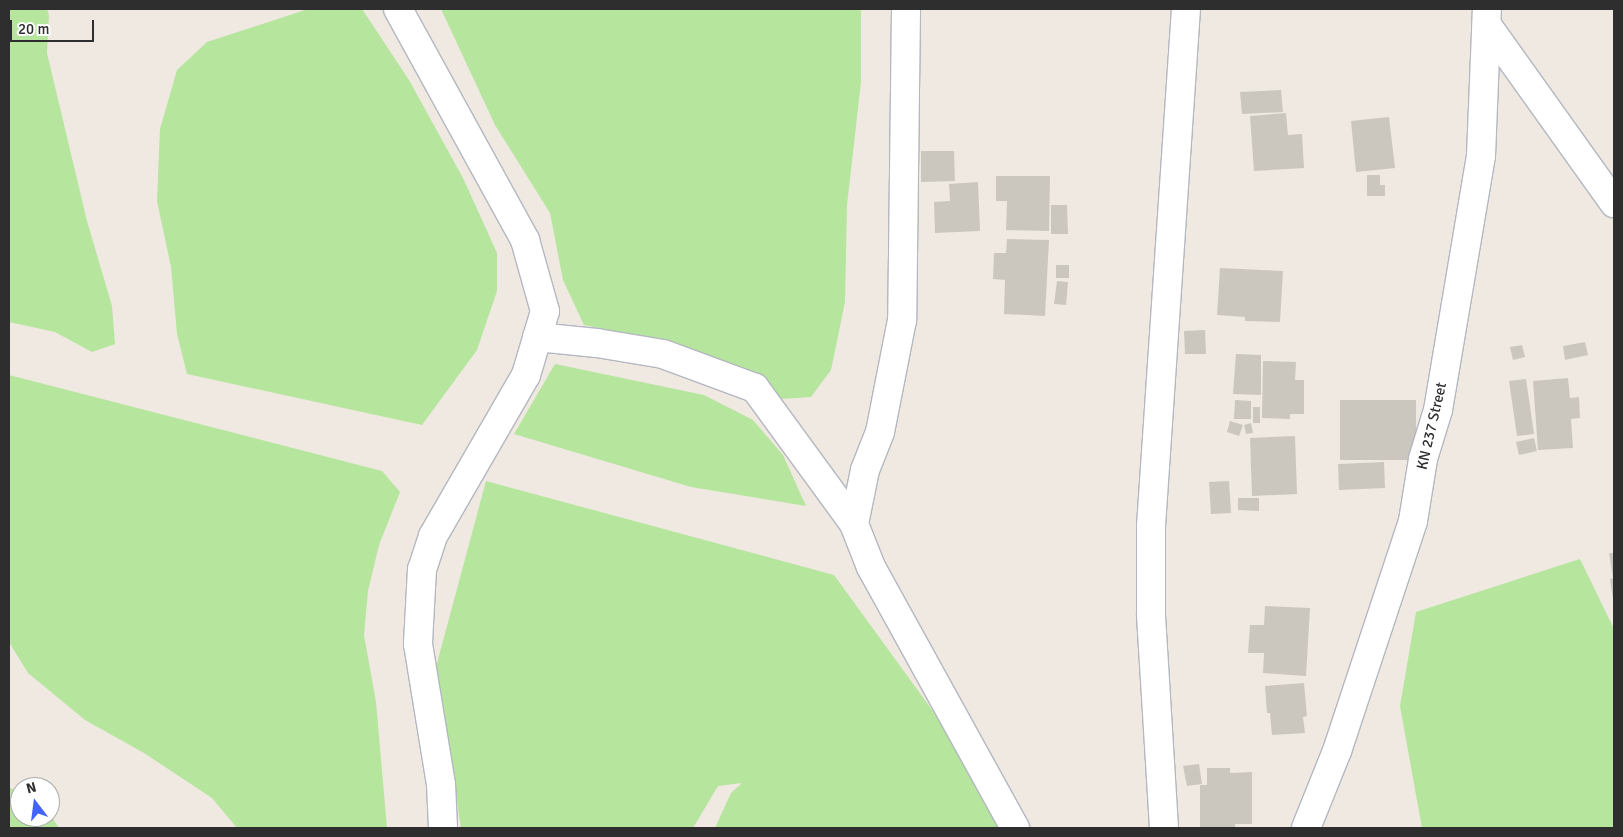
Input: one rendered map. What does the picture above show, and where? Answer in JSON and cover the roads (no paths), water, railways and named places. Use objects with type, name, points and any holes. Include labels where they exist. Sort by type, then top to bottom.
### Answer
[{"type":"street","points":[[398,9],[526,240],[545,311],[526,375],[433,536],[422,570],[418,644],[441,784],[443,828]]},
{"type":"street","points":[[854,524],[865,470],[880,432],[902,320],[906,9]]},
{"type":"street","points":[[1164,828],[1151,613],[1151,526],[1186,9]]},
{"type":"street","points":[[1487,17],[1614,203]]},
{"type":"street","name":"KN 237 Street","points":[[1306,828],[1337,751],[1413,520],[1423,459],[1438,410],[1481,156],[1487,17]]},
{"type":"street","points":[[537,337],[597,343],[663,354],[755,388],[854,524],[870,567],[1015,828]]}]
